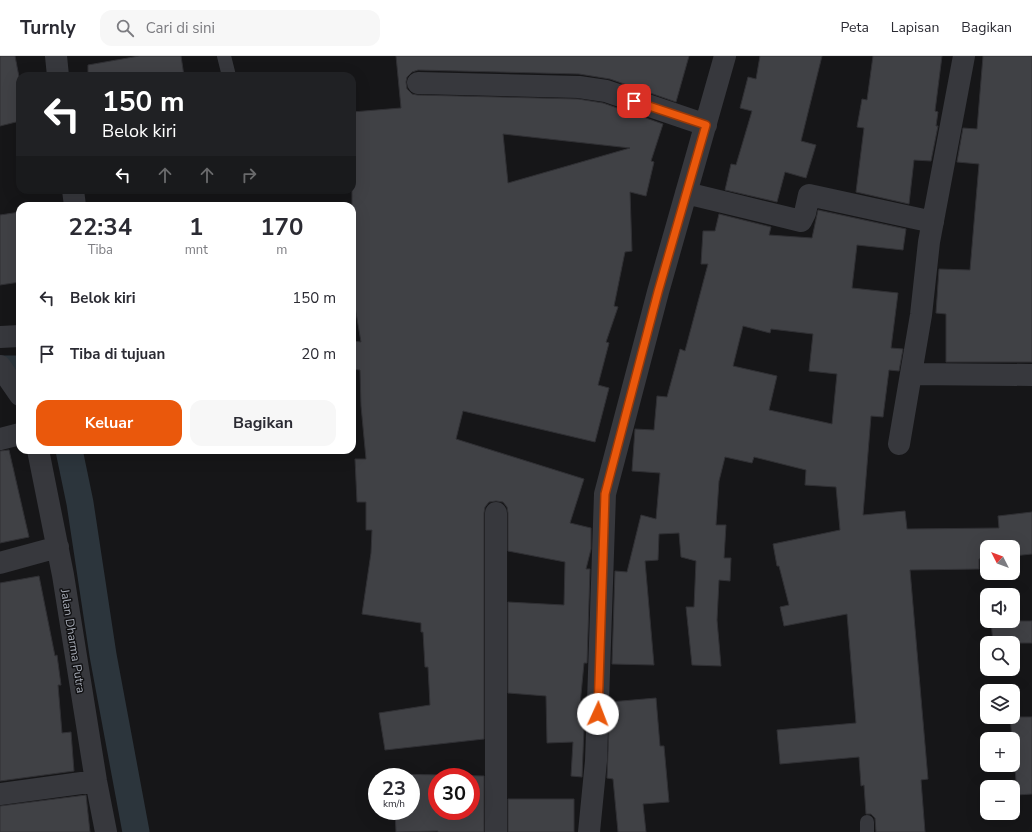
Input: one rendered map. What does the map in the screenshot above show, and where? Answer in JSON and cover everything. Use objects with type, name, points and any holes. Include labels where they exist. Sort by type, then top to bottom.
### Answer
[{"type":"street","points":[[56,56],[58,72]]},
{"type":"street","points":[[589,832],[596,761],[605,494],[658,292],[725,56]]},
{"type":"street","points":[[899,444],[921,314],[929,242],[964,56]]},
{"type":"street","points":[[418,83],[579,87],[606,91],[706,125]]},
{"type":"street","points":[[686,193],[801,221],[805,213],[809,195],[933,222]]},
{"type":"street","points":[[0,337],[16,336]]},
{"type":"street","points":[[0,366],[16,389]]},
{"type":"street","points":[[911,374],[1032,375]]},
{"type":"street","points":[[0,439],[16,435]]},
{"type":"street","name":"Jalan Dharma Putra","points":[[39,454],[58,547],[96,781],[106,832]]},
{"type":"street","points":[[496,513],[496,832]]},
{"type":"street","points":[[0,562],[58,547]]},
{"type":"street","points":[[0,794],[96,781]]},
{"type":"lane","points":[[224,56],[228,72]]},
{"type":"building","points":[[0,56],[15,56],[18,72],[16,72],[16,122],[0,126]]},
{"type":"building","points":[[139,56],[181,56],[183,72],[88,72],[88,65]]},
{"type":"building","points":[[396,56],[689,56],[676,102],[610,79],[579,74],[418,70],[412,72],[407,77],[406,82],[407,89],[412,94],[417,95],[578,99],[603,103],[663,124],[651,161],[654,162],[646,196],[630,192],[632,251],[625,252],[614,306],[618,307],[606,342],[609,343],[598,385],[609,388],[595,442],[463,411],[456,439],[584,479],[570,523],[591,528],[591,549],[586,569],[590,569],[587,663],[584,663],[580,705],[585,704],[582,777],[571,776],[573,742],[547,743],[546,696],[508,693],[508,602],[564,605],[565,562],[508,551],[507,507],[503,502],[496,501],[489,502],[485,507],[484,513],[484,739],[385,750],[379,713],[430,705],[428,667],[425,667],[421,623],[362,614],[371,553],[372,530],[366,530],[366,502],[357,502],[355,459],[366,459],[361,406],[360,370],[356,370],[356,341],[361,342],[356,313],[356,202],[352,202],[352,194],[356,194],[356,112],[401,108]],"holes":[[[503,134],[630,148],[508,183]]]},
{"type":"building","points":[[760,56],[822,56],[801,141],[816,145],[806,178],[785,172],[777,202],[725,190],[731,164],[736,165],[752,111],[740,108],[748,77],[756,79]]},
{"type":"building","points":[[873,56],[942,56],[935,111],[938,112],[936,126],[938,126],[931,161],[914,160],[909,204],[856,192],[864,128],[857,127],[862,99],[867,100]]},
{"type":"building","points":[[983,56],[1032,56],[1032,362],[946,362],[946,314],[936,313],[939,269],[970,270],[979,164],[957,162],[963,128],[977,129]]},
{"type":"building","points":[[818,210],[906,229],[903,250],[857,245],[852,288],[898,293],[891,348],[903,349],[899,371],[889,370],[883,417],[871,416],[863,515],[905,511],[907,529],[999,528],[998,516],[1032,512],[1032,554],[1020,555],[1020,540],[980,540],[979,569],[910,570],[928,779],[921,780],[925,832],[876,832],[875,818],[871,814],[866,814],[864,785],[861,786],[859,757],[780,764],[777,730],[856,723],[847,614],[784,626],[780,607],[789,605],[779,566],[777,566],[773,544],[840,530],[836,487],[805,485],[806,470],[754,457],[752,463],[725,457],[719,481],[716,525],[726,525],[724,558],[731,558],[730,581],[719,580],[717,620],[721,666],[692,665],[686,607],[694,607],[696,561],[681,557],[679,533],[659,534],[658,560],[645,561],[654,665],[612,664],[615,571],[627,572],[641,515],[656,519],[660,473],[632,471],[635,429],[654,430],[657,396],[667,397],[680,349],[685,351],[708,264],[701,264],[703,231],[715,231],[719,214],[771,227],[769,235],[812,238]],"holes":[[[743,326],[770,333],[771,329],[813,334],[809,371],[837,374],[832,424],[769,410],[777,376],[733,366]]]},
{"type":"building","points":[[16,213],[16,283],[0,285],[0,215]]},
{"type":"building","points":[[9,450],[29,537],[0,543],[0,451]]},
{"type":"building","points":[[39,576],[55,656],[57,655],[61,685],[58,685],[62,733],[71,732],[74,771],[0,781],[0,583]]},
{"type":"building","points":[[1020,621],[1032,621],[1032,643],[1020,643],[1020,636],[992,636],[992,628],[1020,628]]},
{"type":"building","points":[[656,698],[660,746],[664,746],[669,802],[643,804],[646,832],[618,832],[613,779],[607,778],[610,702]]},
{"type":"building","points":[[1020,717],[1032,717],[1032,794],[1020,795],[1020,780],[1016,780],[1015,772],[1020,772],[1020,732],[1011,732],[1011,724],[1020,724]]},
{"type":"building","points":[[420,775],[428,775],[428,820],[480,820],[480,776],[484,776],[484,832],[396,832],[395,820],[420,820]]},
{"type":"building","points":[[86,795],[90,832],[0,832],[0,806]]},
{"type":"building","points":[[508,799],[574,799],[574,832],[508,832]]},
{"type":"waterway","points":[[0,369],[16,369]]},
{"type":"waterway","points":[[70,454],[80,503],[103,655],[136,832]]},
{"type":"route","points":[[598,714],[605,494],[658,292],[706,125],[634,101]]}]
